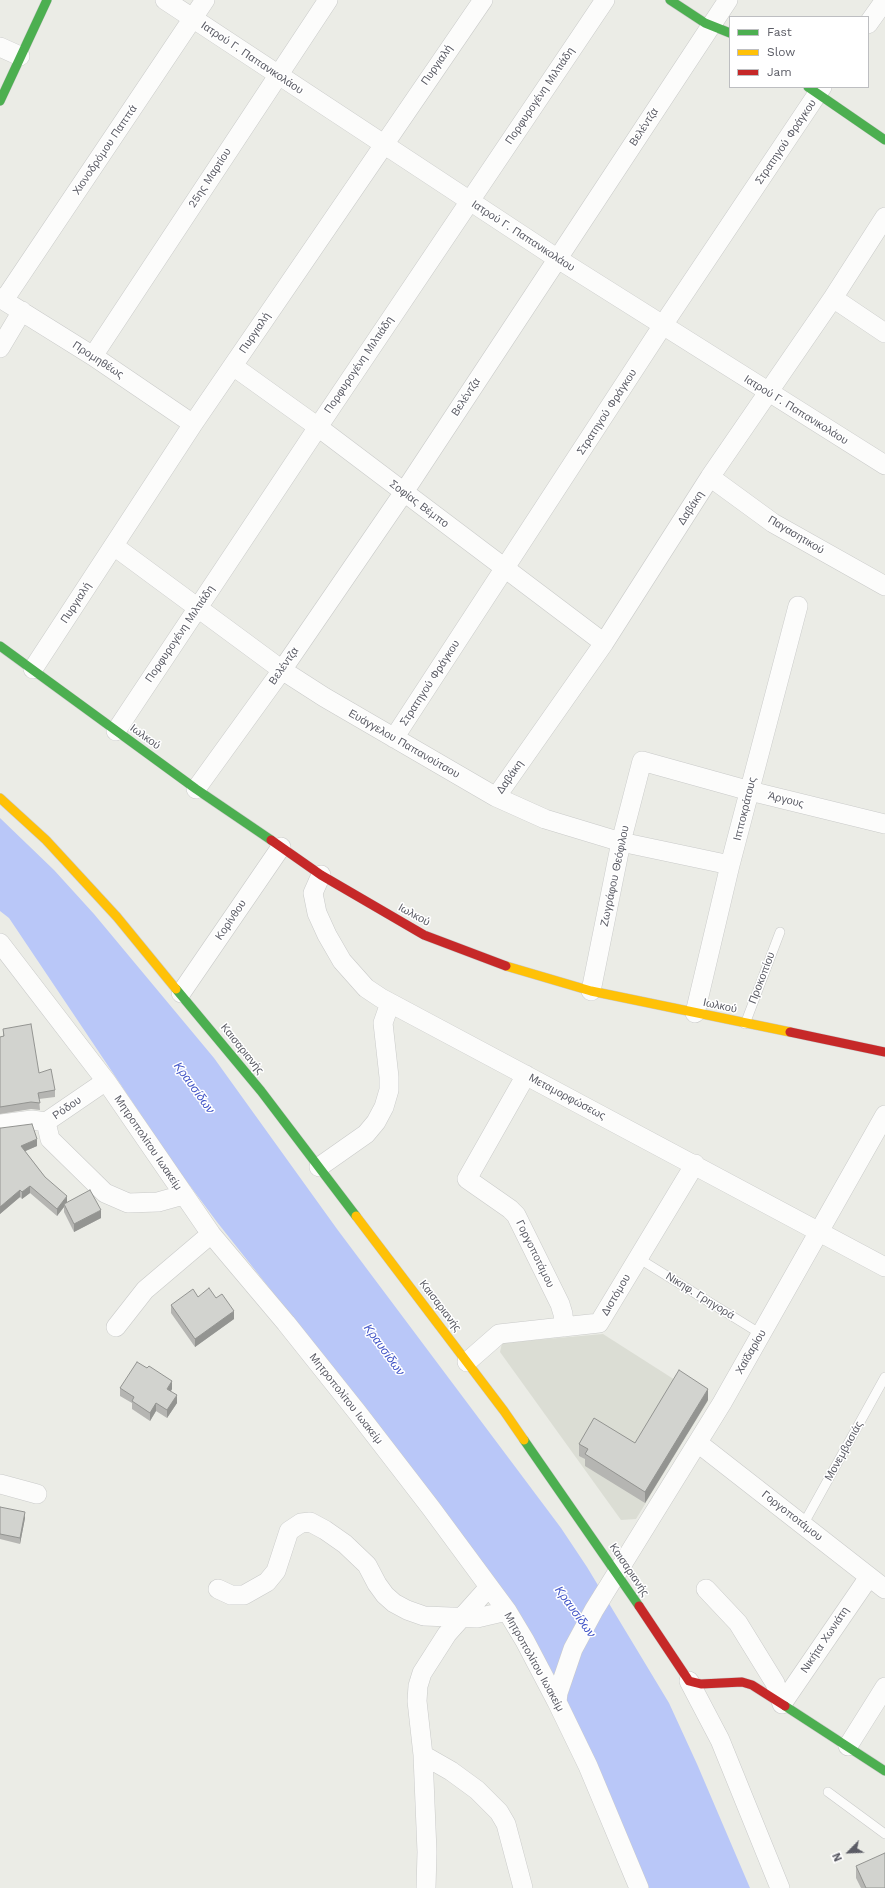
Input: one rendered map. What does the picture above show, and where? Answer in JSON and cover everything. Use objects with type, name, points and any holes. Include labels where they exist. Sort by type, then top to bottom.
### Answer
[{"type":"street","points":[[0,101],[47,0]]},
{"type":"street","name":"Ιατρού Γ. Παπανικολάου","points":[[165,0],[278,76],[558,259],[885,465]]},
{"type":"street","name":"Χιονοδρόμου Παππά","points":[[2,299],[205,0]]},
{"type":"street","name":"25ης Μαρτίου","points":[[93,356],[328,0]]},
{"type":"street","name":"Πυργιαλή","points":[[33,669],[193,424],[383,144],[483,0]]},
{"type":"street","name":"Πορφυρογένη Μιλτιάδη","points":[[116,731],[469,200],[605,0]]},
{"type":"street","points":[[670,0],[710,25],[729,33]]},
{"type":"street","name":"Βελέντζα","points":[[196,789],[282,670],[404,492],[710,25],[728,0]]},
{"type":"street","points":[[869,23],[885,0]]},
{"type":"street","points":[[0,47],[20,56]]},
{"type":"street","points":[[816,89],[885,140]]},
{"type":"street","name":"Στρατηγού Φράγκου","points":[[394,738],[816,89]]},
{"type":"street","name":"Δαβάκη","points":[[496,798],[604,643],[710,477],[833,298],[885,217]]},
{"type":"street","points":[[833,298],[885,333]]},
{"type":"street","name":"Προμηθέως","points":[[2,299],[93,356],[193,424]]},
{"type":"street","points":[[0,348],[22,311]]},
{"type":"street","name":"Σοφίας Βέμπο","points":[[233,366],[318,427],[604,643]]},
{"type":"street","name":"Παγασητικού","points":[[710,477],[773,523],[885,586]]},
{"type":"street","name":"Ευάγγελου Παπανούτσου","points":[[114,546],[282,670],[324,697],[496,798],[545,819],[621,842],[730,865]]},
{"type":"street","name":"Ιπποκράτους","points":[[695,1013],[730,865],[798,606]]},
{"type":"street","name":"Ιωλκού","points":[[0,646],[196,789],[281,847],[406,926],[444,944],[504,966],[591,991],[885,1052]]},
{"type":"street","name":"Άργους","points":[[642,761],[750,791],[885,824]]},
{"type":"street","name":"Ζωγράφου Θεόφιλου","points":[[591,991],[621,842],[642,761]]},
{"type":"street","name":"Καισαριανής","points":[[0,798],[20,815],[67,862],[117,917],[261,1091],[504,1411],[614,1579],[689,1681]]},
{"type":"street","name":"Κορίνθου","points":[[181,993],[281,847]]},
{"type":"street","name":"Μεταμορφώσεως","points":[[322,874],[314,890],[313,897],[327,934],[342,961],[357,980],[366,988],[390,1003],[885,1267]]},
{"type":"street","name":"Μητροπολίτου Ιωακείμ","points":[[0,943],[106,1081],[211,1234],[286,1323],[357,1412],[506,1611],[557,1697],[588,1766],[639,1888]]},
{"type":"street","points":[[319,1167],[358,1142],[371,1129],[381,1114],[389,1090],[383,1023],[390,1003]]},
{"type":"street","name":"Γοργοποτάμου","points":[[526,1075],[467,1179],[510,1209],[516,1215],[560,1304],[563,1314],[564,1327]]},
{"type":"street","name":"Ρόδου","points":[[0,1124],[32,1120],[46,1122],[106,1081]]},
{"type":"street","name":"Χαϊδαρίου","points":[[557,1697],[573,1649],[594,1610],[698,1443],[885,1115]]},
{"type":"street","points":[[46,1122],[50,1139],[110,1196],[128,1203],[158,1202],[183,1195]]},
{"type":"street","name":"Διστόμου","points":[[467,1362],[499,1334],[599,1323],[694,1164]]},
{"type":"street","points":[[116,1327],[145,1290],[211,1234]]},
{"type":"street","name":"Γοργοποτάμου","points":[[698,1443],[880,1585]]},
{"type":"street","points":[[0,1484],[37,1494]]},
{"type":"street","points":[[218,1589],[232,1595],[244,1595],[268,1582],[276,1571],[290,1531],[301,1523],[310,1522],[325,1530],[356,1554],[367,1566],[377,1584],[394,1603],[406,1610],[424,1616],[462,1616],[477,1618],[506,1611]]},
{"type":"street","name":"Νικήτα Χωνιάτη","points":[[782,1704],[880,1585]]},
{"type":"street","points":[[426,1888],[427,1852],[423,1755],[417,1701],[422,1673],[447,1634],[489,1587]]},
{"type":"street","points":[[706,1588],[738,1623],[774,1683],[782,1704]]},
{"type":"street","points":[[689,1681],[701,1684],[742,1682],[752,1685],[885,1770]]},
{"type":"street","points":[[689,1681],[720,1740],[780,1888]]},
{"type":"street","points":[[848,1746],[885,1687]]},
{"type":"street","points":[[423,1755],[451,1771],[477,1790],[499,1812],[506,1824],[523,1888]]},
{"type":"lane","name":"Προκοπίου","points":[[745,1024],[780,932]]},
{"type":"lane","name":"Νικηφ. Γρηγορά","points":[[638,1258],[761,1334]]},
{"type":"lane","name":"Μονεμβασιάς","points":[[803,1525],[885,1377]]},
{"type":"lane","points":[[828,1792],[885,1834]]},
{"type":"shaded area","points":[[603,1334],[708,1401],[636,1519],[621,1520],[500,1352],[502,1343]]},
{"type":"water","name":"Κραυσίδων","points":[[0,818],[54,870],[94,914],[214,1058],[337,1229],[561,1528],[587,1567],[669,1703],[750,1888],[649,1888],[563,1696],[316,1347],[217,1222],[176,1167],[9,918],[0,911]]},
{"type":"building","points":[[31,1024],[39,1073],[51,1069],[55,1090],[38,1093],[40,1103],[31,1102],[0,1107],[0,1037],[4,1036],[3,1029]]},
{"type":"building","points":[[32,1124],[37,1139],[21,1146],[45,1177],[67,1196],[57,1209],[30,1186],[22,1192],[20,1190],[0,1207],[0,1128]]},
{"type":"building","points":[[90,1190],[101,1210],[74,1224],[64,1204]]},
{"type":"building","points":[[209,1288],[216,1298],[222,1294],[234,1311],[195,1339],[171,1305],[193,1289],[198,1297]]},
{"type":"building","points":[[137,1362],[147,1368],[149,1366],[172,1381],[167,1389],[177,1395],[167,1410],[156,1403],[150,1413],[132,1401],[134,1397],[120,1388]]},
{"type":"building","points":[[679,1370],[708,1389],[645,1492],[585,1454],[588,1449],[579,1444],[594,1418],[635,1443]]},
{"type":"building","points":[[0,1507],[25,1512],[20,1538],[0,1534]]},
{"type":"building","points":[[885,1853],[885,1888],[866,1888],[856,1866]]},
{"type":"traffic: fast","points":[[0,101],[47,0]]},
{"type":"traffic: fast","points":[[670,0],[705,23],[729,33]]},
{"type":"traffic: fast","points":[[809,88],[885,140]]},
{"type":"traffic: fast","points":[[0,646],[196,789],[271,840]]},
{"type":"traffic: fast","points":[[176,989],[261,1091],[356,1216]]},
{"type":"traffic: fast","points":[[524,1440],[639,1606]]},
{"type":"traffic: fast","points":[[785,1706],[885,1771]]},
{"type":"traffic: slow","points":[[0,798],[46,840],[117,917],[176,989]]},
{"type":"traffic: slow","points":[[506,966],[591,991],[790,1032]]},
{"type":"traffic: slow","points":[[356,1216],[504,1411],[524,1440]]},
{"type":"traffic: jam","points":[[271,840],[321,875],[424,935],[506,966]]},
{"type":"traffic: jam","points":[[790,1032],[885,1052]]},
{"type":"traffic: jam","points":[[639,1606],[689,1681],[701,1684],[742,1682],[752,1685],[785,1706]]}]
